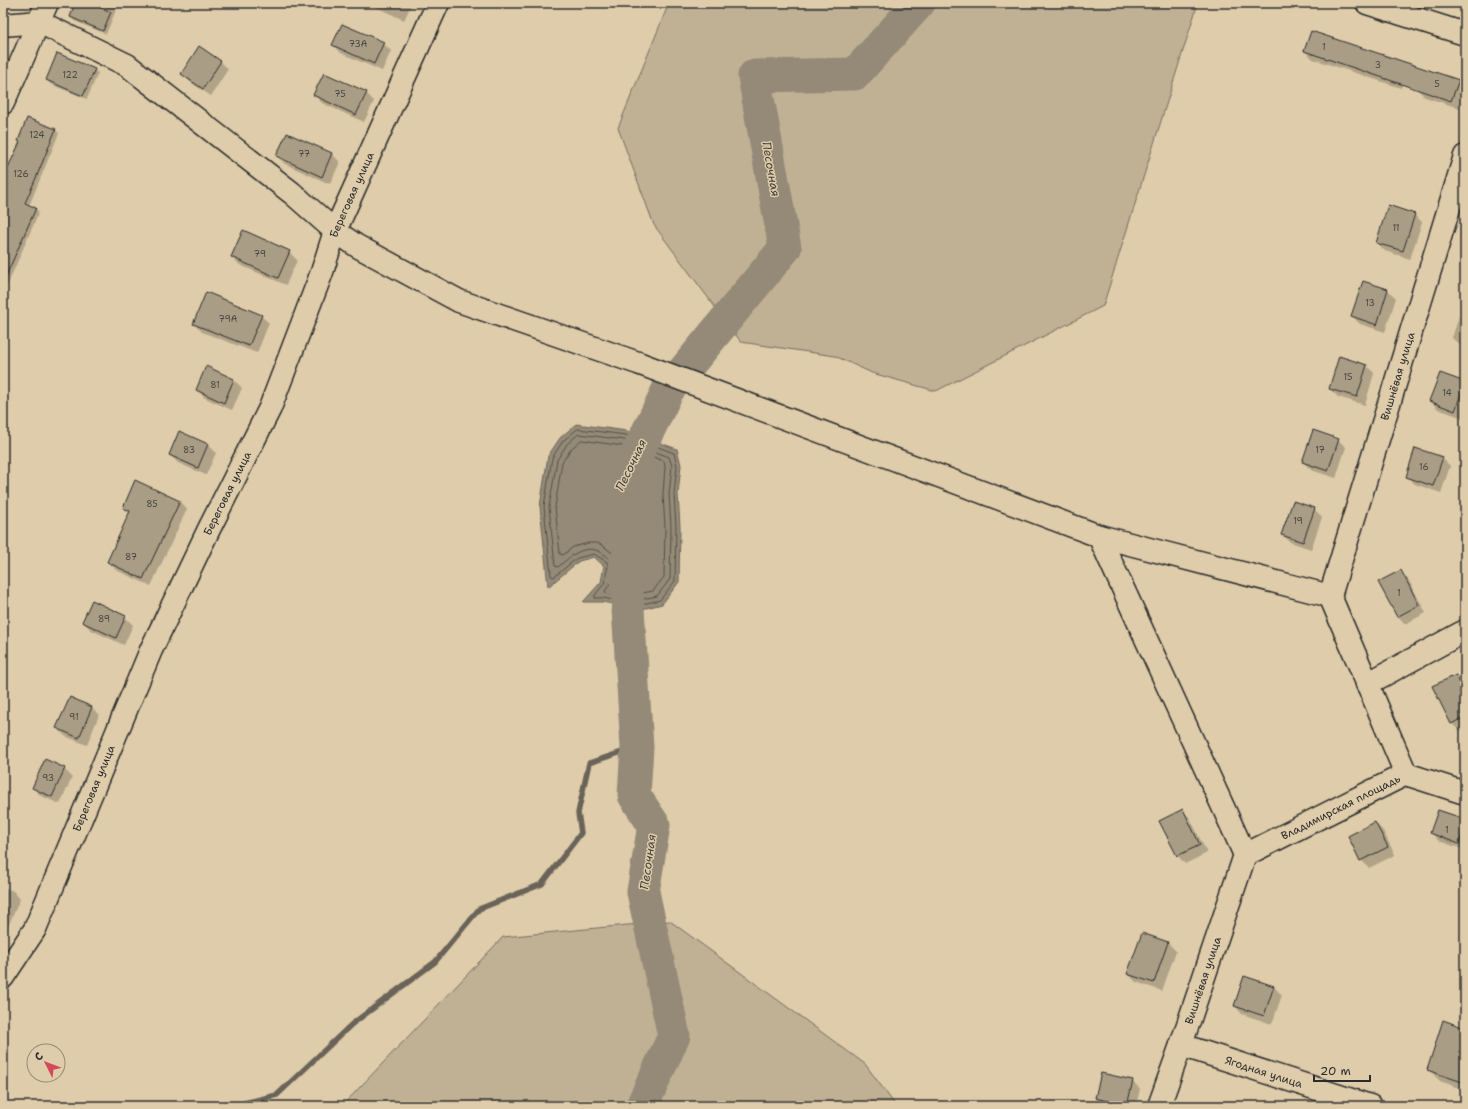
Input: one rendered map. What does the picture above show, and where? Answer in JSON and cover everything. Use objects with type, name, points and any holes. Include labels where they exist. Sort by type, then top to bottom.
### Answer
[{"type":"street","name":"Береговая улица","points":[[3,976],[35,929],[151,650],[209,529],[270,408],[322,272],[335,231],[438,3]]},
{"type":"street","points":[[1367,3],[1465,34]]},
{"type":"street","points":[[3,103],[43,13]]},
{"type":"street","points":[[3,25],[43,13],[127,65],[292,193],[335,231],[357,246],[459,301],[638,364],[1100,536],[1330,596]]},
{"type":"street","name":"Вишнёвая улица","points":[[1330,596],[1465,156]]},
{"type":"street","points":[[1100,536],[1245,854]]},
{"type":"street","name":"Владимирская площадь","points":[[1245,854],[1406,774],[1330,596]]},
{"type":"street","points":[[1368,684],[1465,631]]},
{"type":"street","points":[[1406,774],[1465,793]]},
{"type":"street","name":"Вишнёвая улица","points":[[1159,1106],[1245,854]]},
{"type":"street","name":"Ягодная улица","points":[[1181,1045],[1370,1106]]},
{"type":"shaded area","points":[[669,3],[1198,3],[1103,306],[936,391],[872,373],[835,356],[741,342],[654,225],[618,128]]},
{"type":"shaded area","points":[[670,921],[865,1064],[896,1106],[342,1106],[503,937]]},
{"type":"water","points":[[576,424],[627,431],[677,449],[681,465],[678,494],[680,527],[679,582],[662,604],[638,610],[603,602],[583,602],[601,582],[604,566],[594,557],[579,561],[548,587],[540,506],[548,456],[560,438]]},
{"type":"building","points":[[75,3],[89,3],[111,12],[103,31],[70,17]]},
{"type":"building","points":[[342,24],[384,42],[374,64],[332,45]]},
{"type":"building","points":[[1311,31],[1459,80],[1451,101],[1304,51]]},
{"type":"building","points":[[199,46],[221,61],[203,89],[181,74]]},
{"type":"building","points":[[57,53],[95,69],[83,96],[46,80]]},
{"type":"building","points":[[324,73],[367,92],[356,115],[313,95]]},
{"type":"building","points":[[27,118],[56,129],[25,203],[36,208],[3,283],[3,178],[20,142],[18,141]]},
{"type":"building","points":[[287,133],[332,153],[322,177],[276,156]]},
{"type":"building","points":[[1388,205],[1415,214],[1403,251],[1376,243]]},
{"type":"building","points":[[243,230],[290,251],[278,278],[231,257]]},
{"type":"building","points":[[1363,281],[1388,289],[1377,325],[1351,316]]},
{"type":"building","points":[[206,292],[262,315],[249,346],[193,324]]},
{"type":"building","points":[[1339,356],[1367,365],[1357,397],[1329,389]]},
{"type":"building","points":[[206,366],[234,379],[224,403],[196,390]]},
{"type":"building","points":[[1440,373],[1465,382],[1455,411],[1429,401]]},
{"type":"building","points":[[1313,430],[1339,439],[1328,471],[1302,462]]},
{"type":"building","points":[[179,431],[208,444],[198,468],[169,455]]},
{"type":"building","points":[[1415,448],[1443,457],[1433,486],[1406,477]]},
{"type":"building","points":[[135,480],[180,501],[143,579],[107,562],[130,511],[123,508]]},
{"type":"building","points":[[1293,501],[1315,508],[1303,542],[1281,535]]},
{"type":"building","points":[[1401,570],[1419,605],[1397,617],[1378,582]]},
{"type":"building","points":[[92,600],[126,616],[116,638],[82,622]]},
{"type":"building","points":[[1456,675],[1465,693],[1465,717],[1451,724],[1432,686]]},
{"type":"building","points":[[70,697],[92,707],[79,738],[56,728]]},
{"type":"building","points":[[45,759],[65,768],[52,797],[32,788]]},
{"type":"building","points":[[1183,809],[1200,845],[1177,856],[1159,821]]},
{"type":"building","points":[[1438,810],[1465,819],[1465,827],[1459,844],[1430,833]]},
{"type":"building","points":[[1375,822],[1388,847],[1360,861],[1348,836]]},
{"type":"building","points":[[1142,933],[1168,942],[1154,983],[1127,974]]},
{"type":"building","points":[[1244,976],[1274,986],[1264,1016],[1234,1006]]},
{"type":"building","points":[[1443,1020],[1465,1028],[1465,1083],[1427,1070]]},
{"type":"building","points":[[1101,1073],[1133,1080],[1127,1106],[1095,1098]]},
{"type":"waterway","name":"Песочная","points":[[625,479],[668,390],[785,248],[754,76],[855,74],[919,3]]},
{"type":"waterway","name":"Песочная","points":[[625,563],[637,747],[634,795],[654,825],[643,892],[674,1036],[642,1106]]},
{"type":"waterway","points":[[232,1106],[277,1095],[352,1024],[435,962],[479,909],[542,884],[581,833],[578,813],[589,763],[637,747]]}]
